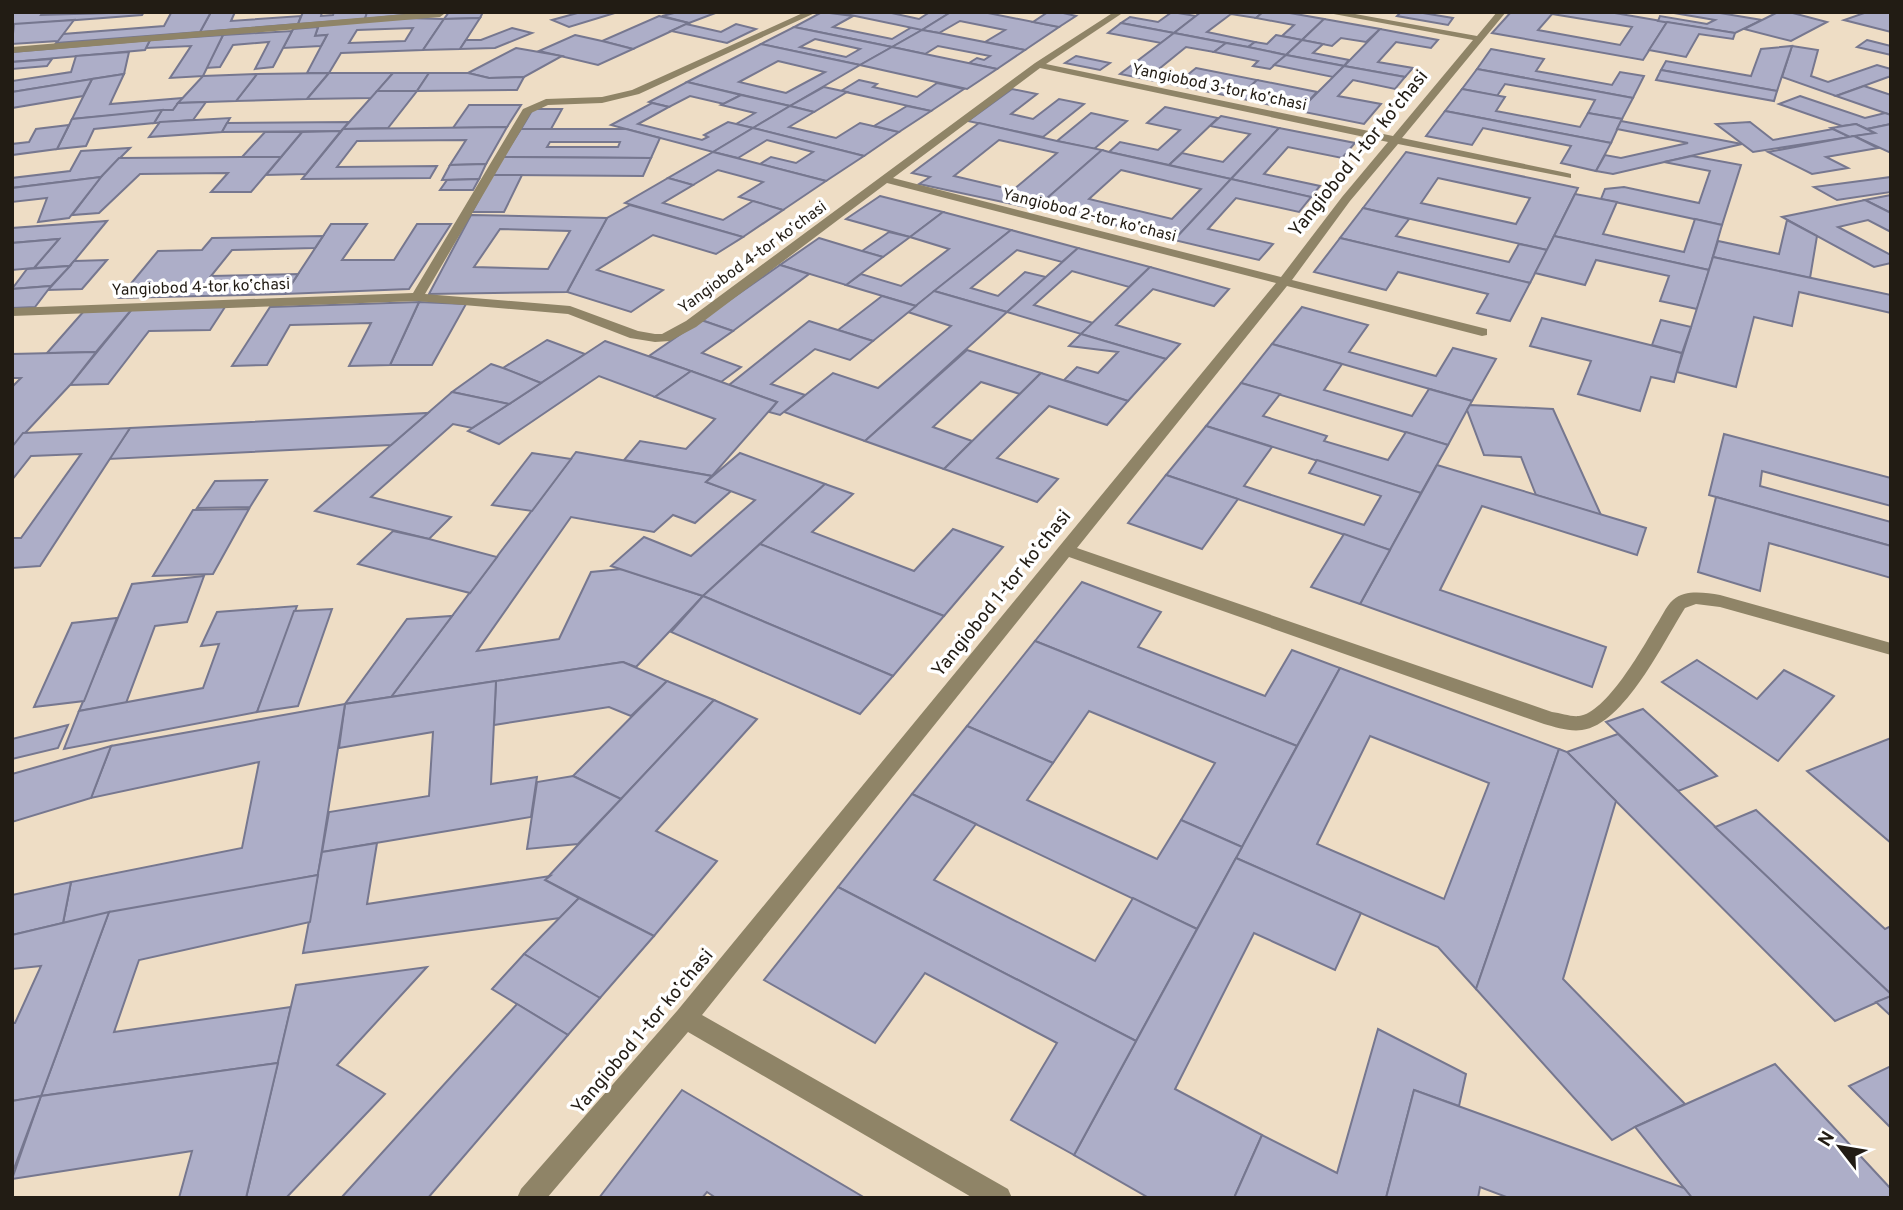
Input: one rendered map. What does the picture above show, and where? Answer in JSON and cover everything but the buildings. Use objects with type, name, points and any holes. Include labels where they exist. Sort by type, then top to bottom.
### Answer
[{"type":"street","points":[[417,297],[527,111],[546,102],[601,100],[635,92],[813,12]]},
{"type":"street","name":"Yangiobod 4-tor koʼchasi","points":[[12,312],[417,297],[570,310],[635,335],[665,338],[691,324],[1038,65],[1119,12]]},
{"type":"street","points":[[1327,12],[1481,38]]},
{"type":"street","name":"Yangiobod 1-tor koʼchasi","points":[[530,1198],[685,1018],[1284,282],[1346,199],[1502,12]]},
{"type":"street","points":[[12,50],[440,14]]},
{"type":"street","name":"Yangiobod 3-tor koʼchasi","points":[[1038,65],[1567,176]]},
{"type":"street","name":"Yangiobod 2-tor koʼchasi","points":[[887,180],[1482,332]]},
{"type":"street","points":[[1065,550],[1551,719],[1582,723],[1599,716],[1617,699],[1679,604],[1695,598],[1720,601],[1891,649]]},
{"type":"street","points":[[685,1018],[999,1198]]}]
